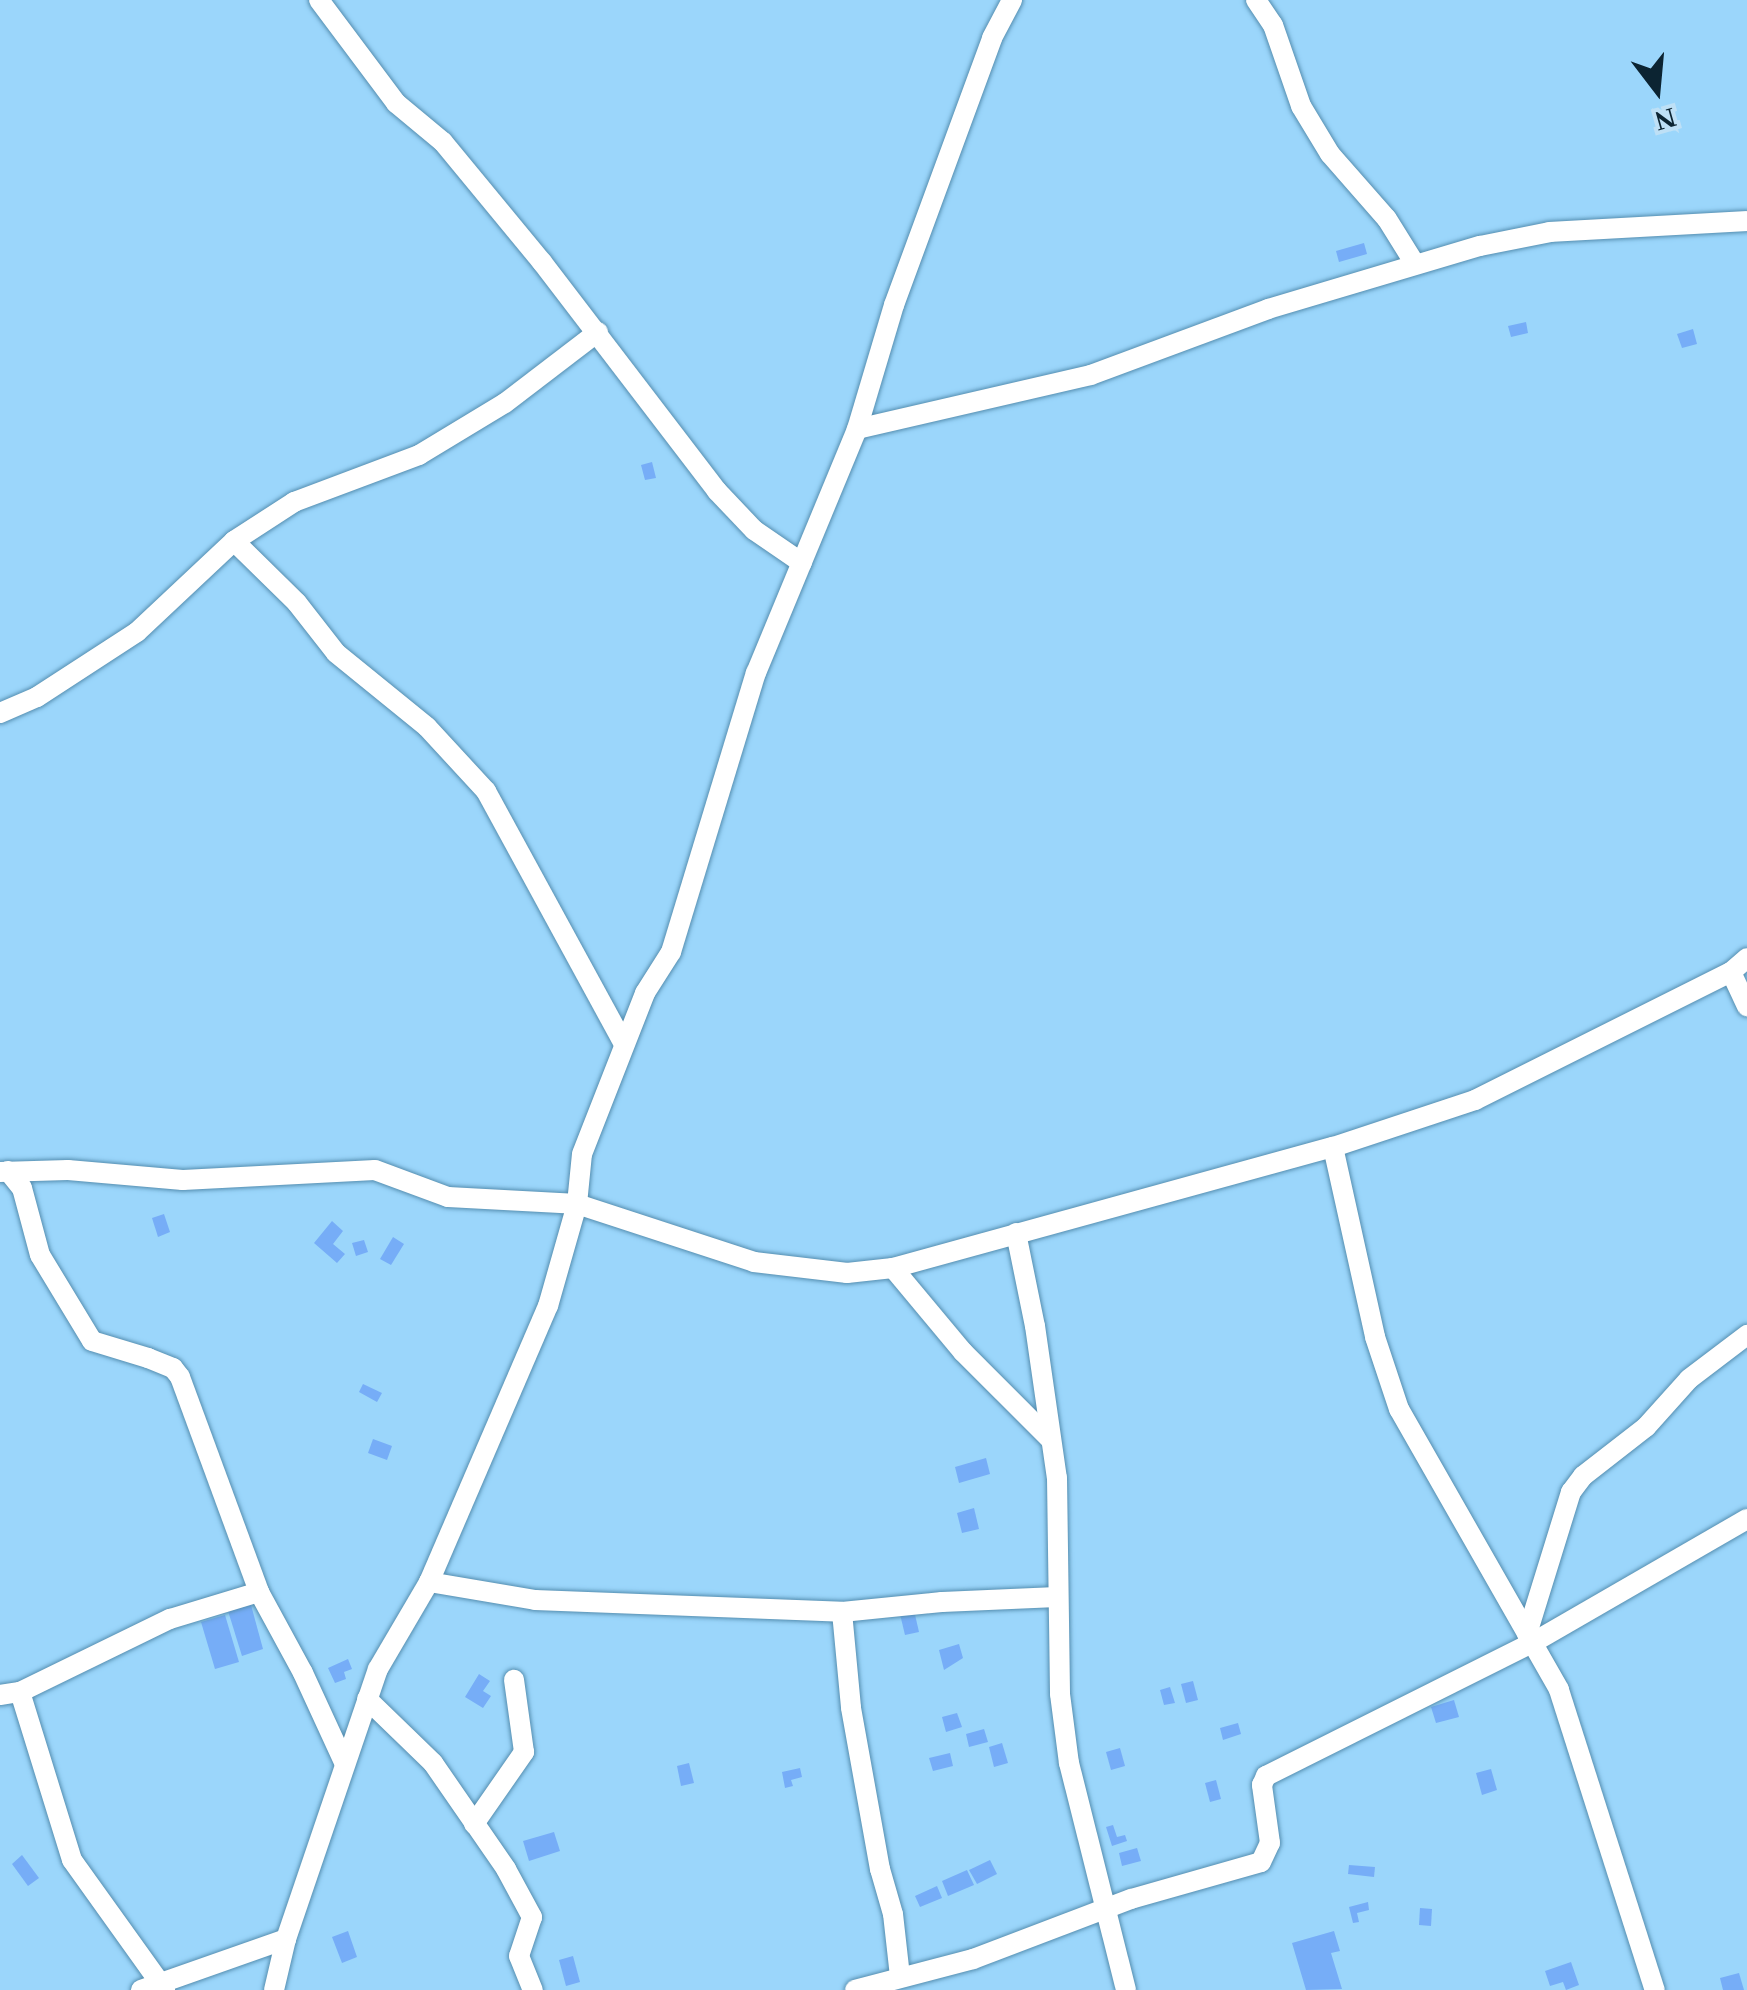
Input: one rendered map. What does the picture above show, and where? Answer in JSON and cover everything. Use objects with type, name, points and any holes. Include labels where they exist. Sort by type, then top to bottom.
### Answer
[{"type":"street","points":[[319,0],[396,103],[444,142],[598,332],[718,491],[754,530],[802,563]]},
{"type":"street","points":[[274,1990],[286,1939],[378,1669],[429,1582],[548,1306],[577,1204],[582,1154],[644,993],[670,952],[756,673],[857,430],[894,306],[992,38],[1012,0]]},
{"type":"street","points":[[1256,0],[1273,25],[1301,106],[1330,154],[1387,220],[1416,264]]},
{"type":"street","points":[[857,430],[1090,375],[1268,309],[1416,264],[1550,232],[1747,221]]},
{"type":"street","points":[[0,714],[37,697],[137,632],[234,541],[322,488],[419,455],[505,403],[598,332]]},
{"type":"street","points":[[234,541],[297,604],[336,653],[427,727],[486,791],[623,1042]]},
{"type":"street","points":[[4,1172],[68,1170],[184,1180],[376,1170],[448,1197],[577,1204],[754,1262],[847,1273],[893,1268],[1334,1147],[1474,1100],[1731,972],[1747,958]]},
{"type":"street","points":[[1731,972],[1747,1006]]},
{"type":"street","points":[[1334,1147],[1375,1337],[1399,1409],[1566,1708],[1656,1990]]},
{"type":"street","points":[[4,1172],[23,1192],[40,1255],[92,1340],[173,1368],[180,1377],[259,1592],[303,1672],[344,1762]]},
{"type":"street","points":[[1016,1233],[1035,1326],[1057,1478],[1056,1597],[1060,1694],[1068,1763],[1126,1990]]},
{"type":"street","points":[[893,1268],[963,1352],[1050,1439]]},
{"type":"street","points":[[1530,1638],[1571,1492],[1583,1476],[1646,1427],[1689,1379],[1747,1335]]},
{"type":"street","points":[[855,1990],[973,1958],[1104,1908],[1260,1862],[1270,1844],[1262,1785],[1266,1776],[1747,1519]]},
{"type":"street","points":[[429,1582],[536,1600],[842,1612],[1056,1597]]},
{"type":"street","points":[[259,1592],[170,1619],[10,1694],[72,1860],[156,1988],[286,1939]]},
{"type":"street","points":[[842,1612],[851,1708],[880,1869],[894,1914],[900,1976]]},
{"type":"street","points":[[474,1824],[524,1752],[514,1680]]},
{"type":"street","points":[[366,1699],[414,1742],[506,1869],[532,1918],[518,1951],[533,1990]]},
{"type":"building","points":[[1364,243],[1367,254],[1339,262],[1336,251]]},
{"type":"building","points":[[1526,322],[1528,333],[1511,337],[1508,326]]},
{"type":"building","points":[[1693,329],[1697,344],[1682,348],[1677,334]]},
{"type":"building","points":[[652,462],[656,478],[645,480],[641,465]]},
{"type":"building","points":[[164,1214],[170,1232],[158,1237],[152,1218]]},
{"type":"building","points":[[332,1221],[343,1231],[333,1244],[345,1254],[337,1263],[314,1243]]},
{"type":"building","points":[[393,1237],[404,1244],[391,1265],[380,1259]]},
{"type":"building","points":[[364,1240],[368,1252],[356,1256],[352,1243]]},
{"type":"building","points":[[363,1384],[382,1393],[377,1402],[359,1392]]},
{"type":"building","points":[[373,1439],[392,1446],[387,1460],[368,1453]]},
{"type":"building","points":[[986,1458],[990,1474],[959,1483],[955,1467]]},
{"type":"building","points":[[974,1508],[979,1529],[962,1533],[957,1513]]},
{"type":"building","points":[[251,1605],[263,1649],[242,1656],[228,1611]]},
{"type":"building","points":[[913,1606],[919,1632],[905,1635],[899,1610]]},
{"type":"building","points":[[225,1615],[239,1662],[215,1669],[201,1622]]},
{"type":"building","points":[[959,1644],[963,1658],[944,1670],[939,1650]]},
{"type":"building","points":[[348,1659],[352,1669],[344,1672],[346,1679],[335,1683],[328,1668]]},
{"type":"building","points":[[479,1674],[490,1681],[483,1691],[491,1696],[483,1708],[465,1697]]},
{"type":"building","points":[[1193,1681],[1198,1700],[1186,1703],[1181,1684]]},
{"type":"building","points":[[1170,1687],[1175,1703],[1164,1705],[1160,1690]]},
{"type":"building","points":[[1454,1700],[1459,1717],[1436,1723],[1431,1707]]},
{"type":"building","points":[[957,1713],[962,1727],[946,1732],[942,1717]]},
{"type":"building","points":[[1238,1723],[1241,1734],[1223,1740],[1220,1728]]},
{"type":"building","points":[[984,1729],[988,1742],[969,1747],[966,1734]]},
{"type":"building","points":[[1002,1743],[1008,1763],[994,1767],[989,1747]]},
{"type":"building","points":[[1120,1748],[1125,1766],[1111,1770],[1106,1752]]},
{"type":"building","points":[[950,1753],[953,1766],[933,1771],[929,1758]]},
{"type":"building","points":[[689,1763],[694,1783],[681,1786],[677,1766]]},
{"type":"building","points":[[800,1768],[802,1777],[791,1780],[793,1786],[785,1788],[782,1772]]},
{"type":"building","points":[[1491,1769],[1497,1790],[1482,1795],[1476,1773]]},
{"type":"building","points":[[1216,1780],[1221,1799],[1210,1802],[1205,1783]]},
{"type":"building","points":[[1113,1825],[1117,1837],[1125,1835],[1127,1841],[1112,1846],[1106,1827]]},
{"type":"building","points":[[554,1832],[560,1851],[529,1861],[523,1841]]},
{"type":"building","points":[[1137,1848],[1141,1861],[1122,1866],[1119,1853]]},
{"type":"building","points":[[22,1855],[39,1878],[28,1886],[12,1864]]},
{"type":"building","points":[[990,1860],[997,1874],[977,1884],[969,1870]]},
{"type":"building","points":[[1349,1865],[1375,1867],[1374,1877],[1348,1874]]},
{"type":"building","points":[[967,1870],[974,1885],[948,1896],[942,1881]]},
{"type":"building","points":[[937,1886],[942,1898],[920,1907],[915,1896]]},
{"type":"building","points":[[1368,1902],[1369,1910],[1357,1913],[1359,1922],[1353,1923],[1349,1907]]},
{"type":"building","points":[[1420,1908],[1432,1909],[1431,1926],[1419,1925]]},
{"type":"building","points":[[348,1931],[357,1957],[342,1963],[332,1937]]},
{"type":"building","points":[[1334,1931],[1340,1951],[1331,1953],[1342,1989],[1306,1990],[1292,1943]]},
{"type":"building","points":[[573,1956],[580,1982],[566,1986],[559,1960]]},
{"type":"building","points":[[1571,1962],[1579,1985],[1566,1990],[1563,1982],[1550,1986],[1545,1971]]},
{"type":"building","points":[[1739,1973],[1744,1990],[1723,1990],[1720,1978]]}]
